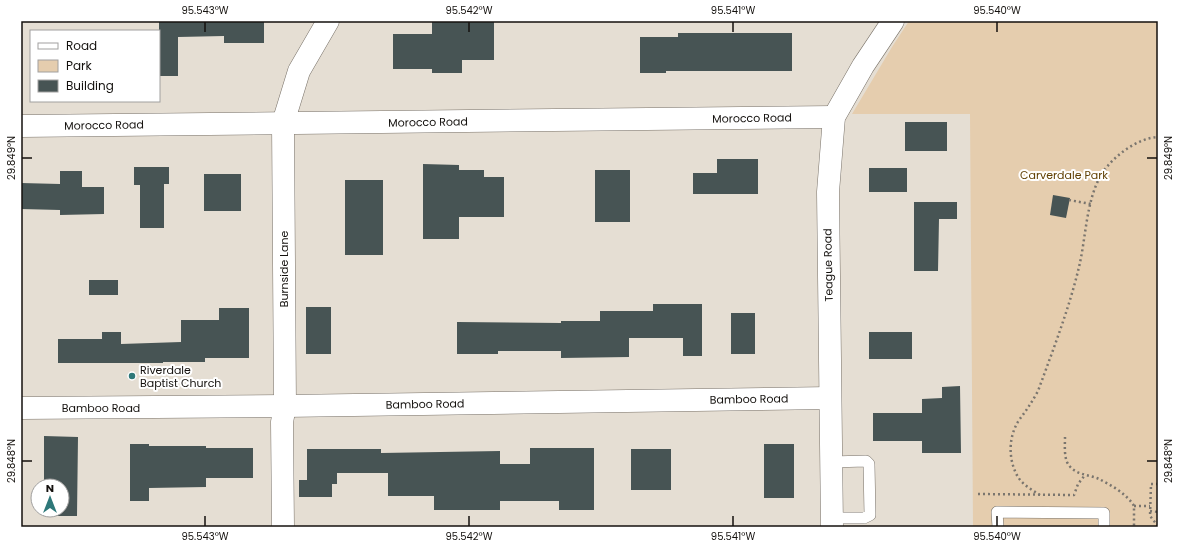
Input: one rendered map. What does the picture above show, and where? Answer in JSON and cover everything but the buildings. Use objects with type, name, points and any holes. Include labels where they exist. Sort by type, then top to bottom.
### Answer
[{"type":"street","name":"Burnside Lane","points":[[283,527],[282,422],[285,406],[283,123],[299,72],[328,21]]},
{"type":"street","name":"Teague Road","points":[[832,523],[828,192],[834,117],[863,66],[893,21]]},
{"type":"street","name":"Morocco Road","points":[[21,126],[834,117]]},
{"type":"street","name":"Bamboo Road","points":[[21,408],[285,406],[830,398]]},
{"type":"lane","points":[[831,462],[866,461],[869,464],[870,515],[864,518],[832,523]]},
{"type":"lane","points":[[998,527],[997,512],[1104,513],[1104,527]]},
{"type":"path","points":[[1040,495],[1025,485],[1019,478],[1011,458],[1010,448],[1012,438],[1019,420],[1038,392],[1071,297],[1082,252],[1091,204],[1098,182],[1106,168],[1132,145],[1158,137]]},
{"type":"path","points":[[1069,200],[1091,204]]},
{"type":"path","points":[[1066,437],[1066,461],[1072,469],[1085,475],[1092,476],[1124,494],[1134,506],[1134,527]]},
{"type":"path","points":[[978,494],[1074,495],[1078,484],[1085,475]]},
{"type":"path","points":[[1158,484],[1151,484],[1150,506],[1150,516],[1158,526]]},
{"type":"path","points":[[1134,506],[1150,506]]},
{"type":"path","points":[[1150,511],[1158,512]]},
{"type":"green space","name":"Carverdale Park","points":[[909,21],[1158,21],[1158,527],[973,527],[970,114],[852,114]]},
{"type":"place","name":"Riverdale Baptist Church","points":[[132,376]]}]
